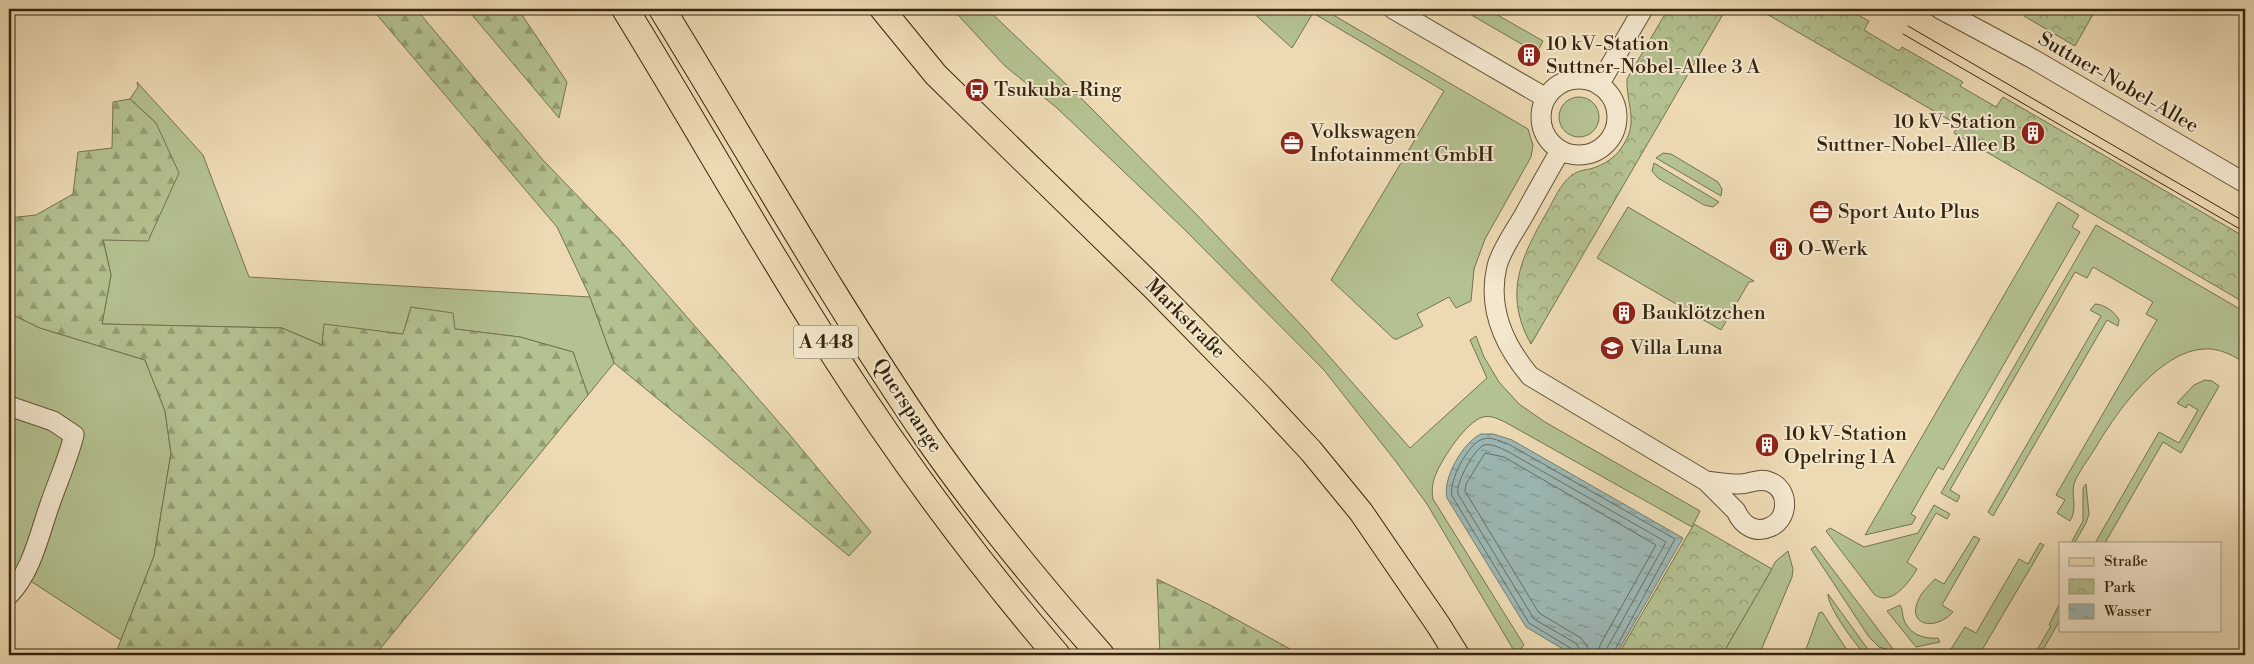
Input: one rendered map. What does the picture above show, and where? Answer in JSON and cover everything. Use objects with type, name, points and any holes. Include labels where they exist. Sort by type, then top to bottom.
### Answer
[{"type":"highway","name":"Querspange","points":[[625,9],[799,299],[873,415],[971,551],[1057,655]]},
{"type":"highway","name":"Querspange","points":[[662,9],[822,275],[928,438],[1011,549],[1101,655]]},
{"type":"main road","name":"Markstraße","points":[[882,9],[936,75],[1154,288],[1311,451],[1361,512],[1434,618],[1456,655]]},
{"type":"street","points":[[1393,9],[1546,98]]},
{"type":"street","points":[[1599,84],[1643,9]]},
{"type":"street","name":"Suttner-Nobel-Allee","points":[[1940,9],[2033,59],[2245,182]]},
{"type":"street","points":[[1576,79],[1588,80],[1599,84],[1615,102],[1618,119],[1613,136],[1606,146],[1590,154],[1571,155],[1560,151],[1549,141],[1542,127],[1541,112],[1546,98],[1554,88],[1564,82],[1576,79]]},
{"type":"street","points":[[1560,151],[1506,246],[1497,266],[1494,290],[1495,310],[1503,337],[1516,360],[1530,376],[1706,481],[1736,511],[1743,523],[1760,530],[1774,526],[1784,512],[1784,498],[1775,484],[1759,480],[1746,484],[1706,481]]},
{"type":"street","points":[[9,406],[52,421],[74,434],[67,462],[50,503],[35,550],[16,587],[9,595]]},
{"type":"green space","points":[[372,9],[416,9],[543,160],[618,238],[789,434],[871,532],[849,556],[614,363],[590,297],[557,227]]},
{"type":"green space","points":[[467,9],[518,9],[567,82],[559,118]]},
{"type":"green space","points":[[949,9],[987,9],[1088,105],[1198,216],[1305,329],[1410,448],[1487,378],[1470,340],[1476,336],[1484,357],[1499,382],[1519,404],[1545,422],[1700,511],[1692,527],[1505,422],[1489,417],[1476,420],[1460,435],[1435,475],[1432,491],[1433,499],[1524,645],[1516,654],[1427,504],[1324,370],[1183,228],[1057,108],[1005,66],[958,15]]},
{"type":"green space","points":[[1249,9],[1323,9],[1528,129],[1533,145],[1531,157],[1485,239],[1474,269],[1471,301],[1456,308],[1449,297],[1417,314],[1423,326],[1394,339],[1331,280],[1444,91],[1313,13],[1292,48]]},
{"type":"green space","points":[[1461,9],[1487,9],[1543,41],[1537,53]]},
{"type":"green space","points":[[1668,9],[1726,9],[1531,344],[1518,309],[1517,292],[1523,260],[1564,183],[1572,175],[1596,167],[1615,156],[1625,142],[1631,127],[1627,79]]},
{"type":"green space","points":[[1758,9],[1847,9],[1869,21],[1864,30],[1899,51],[1902,47],[1963,82],[1960,86],[1996,107],[2003,97],[2245,237],[2245,303],[1954,133],[1958,125]]},
{"type":"green space","points":[[2028,9],[2096,9],[2075,46],[2024,16]]},
{"type":"green space","points":[[137,82],[203,155],[249,277],[590,297],[614,363],[588,395],[573,352],[520,337],[455,329],[411,307],[403,334],[324,325],[322,345],[282,328],[102,324],[111,275],[103,239],[156,123],[130,99],[138,87]]},
{"type":"green space","points":[[1579,97],[1593,103],[1599,117],[1593,131],[1579,137],[1565,131],[1559,117],[1565,103]]},
{"type":"green space","points":[[130,99],[156,123],[179,173],[148,241],[103,240],[111,275],[102,324],[282,328],[322,345],[324,324],[403,334],[411,307],[453,313],[455,329],[520,337],[573,352],[588,395],[375,655],[115,655],[154,556],[171,453],[165,411],[145,360],[40,328],[9,313],[9,218],[36,215],[73,194],[78,152],[112,148],[113,102]]},
{"type":"green space","points":[[1663,153],[1671,154],[1718,182],[1722,189],[1721,196],[1656,158]]},
{"type":"green space","points":[[1654,163],[1719,202],[1713,207],[1704,205],[1658,178],[1652,171]]},
{"type":"green space","points":[[2058,202],[2079,215],[2072,227],[2080,232],[1943,470],[1938,467],[1911,514],[1916,517],[1912,524],[1865,535]]},
{"type":"green space","points":[[1628,207],[1754,281],[1749,282],[1721,330],[1597,258]]},
{"type":"green space","points":[[2096,225],[2245,312],[2245,363],[2219,351],[2210,349],[2192,351],[2175,358],[2142,384],[2116,417],[2078,475],[2073,489],[2074,511],[2070,521],[2057,513],[2065,500],[2056,495],[2157,320],[2146,314],[2153,302],[2093,267],[2087,278],[2075,272],[1950,490],[1960,496],[1957,502],[1941,493]]},
{"type":"green space","points":[[2095,304],[2102,305],[2112,311],[2119,320],[2118,326],[2107,320],[1993,516],[1988,512],[2101,316],[2090,310]]},
{"type":"green space","points":[[9,313],[40,328],[145,360],[165,411],[171,453],[154,556],[121,640],[9,567]]},
{"type":"green space","points":[[2205,380],[2212,381],[2219,386],[2181,453],[2163,442],[2106,542],[2096,542],[2159,432],[2179,443],[2198,410],[2188,404],[2186,408],[2177,403],[2194,385]]},
{"type":"green space","points":[[2086,484],[2089,514],[2075,542],[2072,542],[2083,521],[2083,488]]},
{"type":"green space","points":[[1934,505],[1950,514],[1947,519],[1936,513],[1907,562],[1917,569],[1905,586],[1887,598],[1874,594],[1826,531],[1830,528],[1864,547],[1918,533]]},
{"type":"green space","points":[[1694,524],[1772,569],[1722,655],[1618,655]]},
{"type":"green space","points":[[1974,536],[1980,539],[1942,605],[1953,612],[1939,622],[1925,623],[1920,620],[1916,616],[1916,609],[1921,595],[1935,579],[1944,584]]},
{"type":"green space","points":[[2040,543],[2044,545],[1979,655],[1934,655],[1951,649],[1965,627],[1976,633],[2019,559],[2028,564]]},
{"type":"green space","points":[[1815,546],[1893,651],[1879,647],[1869,637],[1811,549]]},
{"type":"green space","points":[[1788,551],[1793,569],[1792,577],[1759,655],[1722,655],[1776,561]]},
{"type":"green space","points":[[1157,579],[1212,606],[1301,655],[1160,655]]},
{"type":"green space","points":[[1828,594],[1872,655],[1866,655],[1849,635],[1832,607]]},
{"type":"green space","points":[[1900,605],[1904,620],[1914,633],[1923,637],[1938,638],[1940,642],[1916,647],[1887,611]]},
{"type":"green space","points":[[2059,605],[2059,622],[2040,655],[2034,655],[2051,626],[2049,625]]},
{"type":"green space","points":[[1822,612],[1852,655],[1835,655],[1826,650],[1823,655],[1804,655],[1819,613]]},
{"type":"water","points":[[1481,434],[1493,434],[1512,440],[1683,538],[1616,655],[1573,655],[1526,627],[1447,498],[1448,481],[1455,462],[1467,445]]},
{"type":"tram line","points":[[1908,26],[2245,222]]},
{"type":"tram line","points":[[1903,34],[2245,232]]},
{"type":"place","name":"10 kV-Station Suttner-Nobel-Allee 3 A","points":[[1529,55]]},
{"type":"place","name":"Tsukuba-Ring","points":[[977,90]]},
{"type":"place","name":"10 kV-Station Suttner-Nobel-Allee B","points":[[2033,133]]},
{"type":"place","name":"Volkswagen Infotainment GmbH","points":[[1292,143]]},
{"type":"place","name":"Sport Auto Plus","points":[[1821,212]]},
{"type":"place","name":"O-Werk","points":[[1781,249]]},
{"type":"place","name":"Bauklötzchen","points":[[1624,313]]},
{"type":"place","name":"Villa Luna","points":[[1612,348]]},
{"type":"place","name":"10 kV-Station Opelring 1 A","points":[[1767,445]]}]
